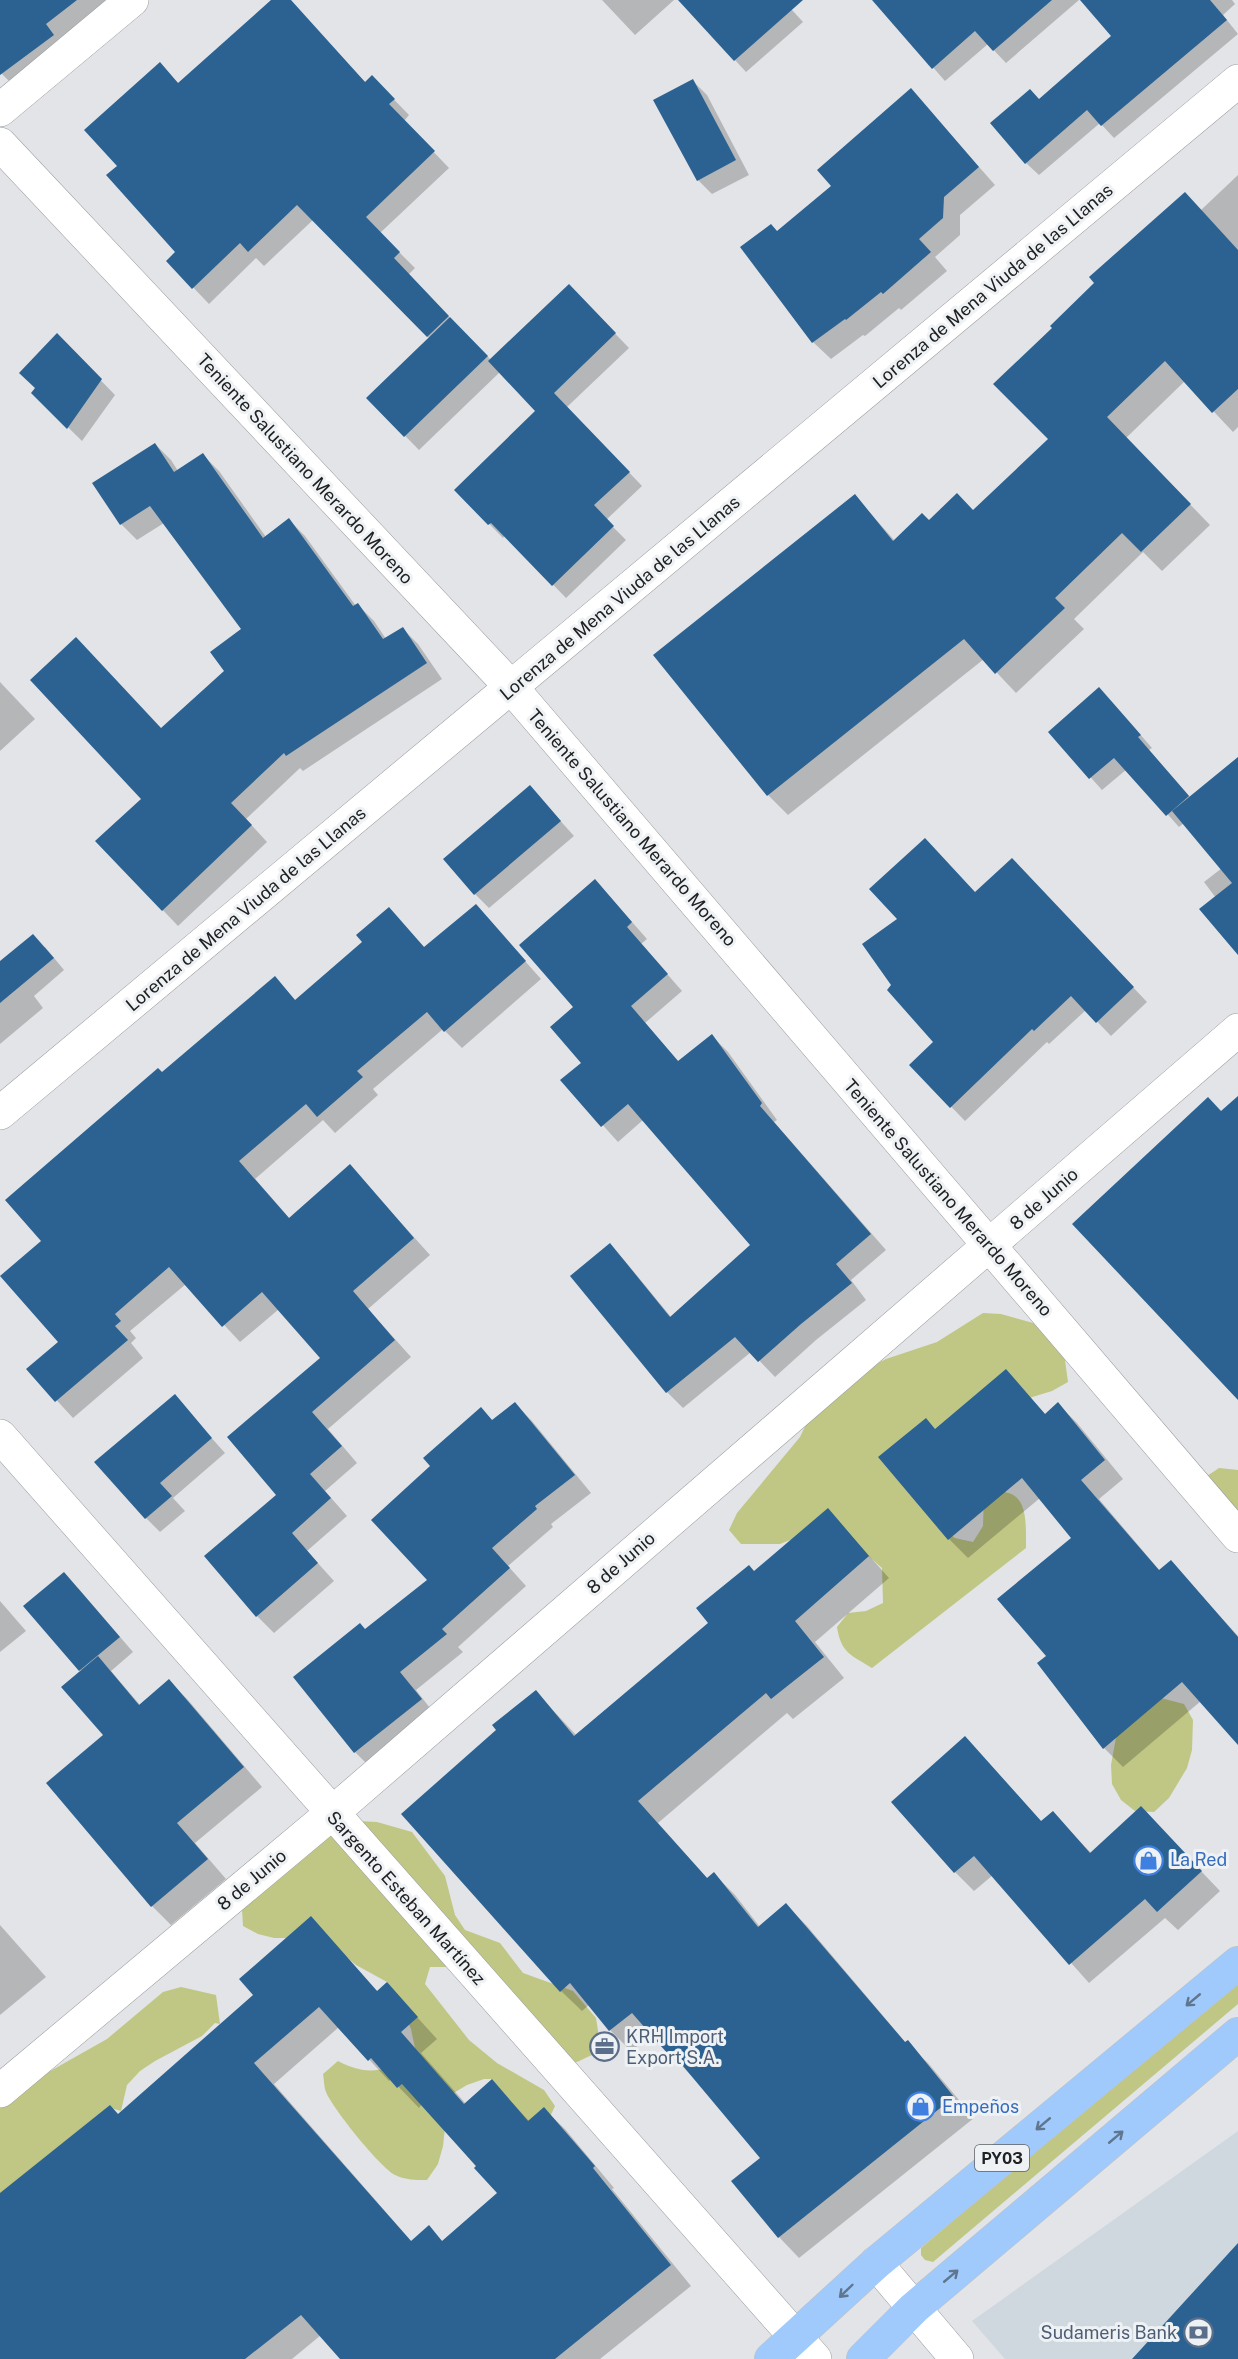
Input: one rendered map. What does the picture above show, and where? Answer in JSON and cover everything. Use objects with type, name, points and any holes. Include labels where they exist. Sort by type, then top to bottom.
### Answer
[{"type":"highway","name":"PY03","points":[[794,2352],[876,2262],[1238,1963]]},
{"type":"highway","points":[[862,2359],[914,2308],[1238,2034]]},
{"type":"street","points":[[0,110],[132,0]]},
{"type":"street","name":"Lorenza de Mena Viuda de las Llanas","points":[[0,1113],[1238,81]]},
{"type":"street","name":"Teniente Salustiano Merardo Moreno","points":[[0,144],[512,688],[1238,1536]]},
{"type":"street","name":"8 de Junio","points":[[0,2091],[332,1814],[1238,1030]]},
{"type":"street","name":"Sargento Esteban Martínez","points":[[0,1436],[332,1814],[794,2352]]},
{"type":"street","points":[[876,2262],[957,2359]]},
{"type":"shaded area","points":[[1238,2131],[1238,2359],[1005,2359],[972,2321]]},
{"type":"green space","points":[[983,1313],[1001,1314],[1055,1329],[1063,1346],[1068,1382],[1052,1391],[980,1413],[940,1527],[955,1538],[973,1542],[983,1526],[984,1493],[998,1491],[1009,1493],[1017,1497],[1022,1504],[1026,1524],[1026,1548],[872,1668],[844,1648],[837,1627],[848,1613],[866,1611],[883,1603],[882,1568],[857,1546],[790,1540],[780,1544],[741,1544],[729,1530],[737,1513],[800,1437],[822,1391],[886,1359],[937,1342]]},
{"type":"green space","points":[[1219,1468],[1238,1470],[1238,1521],[1204,1478]]},
{"type":"green space","points":[[1149,1695],[1184,1704],[1193,1720],[1192,1750],[1187,1768],[1169,1798],[1154,1812],[1135,1811],[1121,1800],[1112,1784],[1111,1765],[1117,1732]]},
{"type":"green space","points":[[358,1821],[377,1822],[412,1832],[445,1876],[455,1915],[465,1930],[500,1943],[523,1973],[573,1991],[596,2018],[599,2037],[594,2054],[577,2062],[542,2062],[447,1967],[430,1967],[425,1984],[469,2040],[497,2063],[544,2090],[555,2106],[540,2138],[492,2079],[484,2079],[467,2085],[452,2094],[438,2164],[427,2180],[403,2178],[388,2170],[347,2124],[330,2100],[325,2088],[323,2074],[338,2061],[365,2070],[381,2070],[409,2064],[415,2048],[411,2029],[397,1997],[387,1982],[356,1965],[328,1942],[311,1938],[274,1938],[258,1934],[243,1926],[242,1909],[286,1854]]},
{"type":"green space","points":[[1238,1979],[1238,2004],[933,2262],[925,2260],[921,2255],[921,2248]]},
{"type":"green space","points":[[181,1987],[216,1995],[220,2024],[215,2023],[202,2036],[140,2071],[127,2085],[121,2111],[111,2108],[0,2212],[0,2102],[107,2039],[163,1992]]},
{"type":"building","points":[[0,0],[77,0],[46,24],[54,35],[0,75]]},
{"type":"building","points":[[271,0],[291,0],[365,82],[372,75],[395,99],[389,104],[435,151],[366,217],[400,252],[394,258],[449,316],[427,337],[297,205],[248,252],[240,243],[192,289],[166,261],[175,252],[106,175],[117,166],[84,130],[160,62],[178,83]]},
{"type":"building","points":[[678,0],[803,0],[734,61]]},
{"type":"building","points":[[872,0],[1052,0],[993,51],[975,31],[932,69]]},
{"type":"building","points":[[1080,0],[1210,0],[1227,20],[1101,126],[1087,110],[1025,164],[990,123],[1030,89],[1039,99],[1111,36]]},
{"type":"building","points":[[693,79],[736,160],[697,181],[653,100]]},
{"type":"building","points":[[911,88],[979,167],[944,197],[943,218],[919,239],[931,252],[883,294],[881,292],[812,343],[740,247],[771,224],[777,231],[831,186],[817,170]]},
{"type":"building","points":[[1185,192],[1238,250],[1238,389],[1212,413],[1165,361],[1107,417],[1191,504],[1141,552],[1122,533],[1055,598],[1065,608],[995,674],[964,639],[767,796],[653,655],[855,494],[893,541],[922,513],[929,520],[957,493],[973,510],[1048,439],[993,384],[1052,328],[1050,326],[1094,283],[1089,277]]},
{"type":"building","points":[[569,284],[616,333],[554,393],[630,472],[594,505],[614,526],[552,586],[491,523],[488,525],[454,490],[535,411],[488,361]]},
{"type":"building","points":[[450,317],[488,356],[404,437],[366,398]]},
{"type":"building","points":[[57,333],[102,379],[67,429],[31,393],[35,388],[19,373]]},
{"type":"building","points":[[155,443],[174,472],[203,453],[263,538],[289,518],[353,606],[358,603],[383,639],[403,627],[427,663],[286,756],[284,753],[231,803],[252,825],[162,911],[95,841],[141,799],[30,680],[76,637],[161,728],[224,671],[210,652],[241,629],[150,506],[120,525],[92,483]]},
{"type":"building","points":[[1099,687],[1141,735],[1138,737],[1189,796],[1166,816],[1114,758],[1089,779],[1048,732]]},
{"type":"building","points":[[1238,757],[1238,955],[1199,909],[1232,883],[1172,811]]},
{"type":"building","points":[[530,785],[561,821],[474,895],[443,859]]},
{"type":"building","points":[[925,838],[975,892],[1012,858],[1134,987],[1096,1023],[1071,996],[1034,1031],[1032,1029],[950,1108],[909,1065],[933,1042],[887,990],[891,985],[862,944],[897,919],[869,889]]},
{"type":"building","points":[[595,879],[632,922],[627,927],[668,974],[631,1006],[678,1061],[712,1034],[762,1103],[760,1106],[871,1234],[836,1264],[852,1283],[758,1362],[735,1337],[666,1393],[570,1276],[610,1243],[670,1317],[750,1245],[628,1104],[601,1127],[560,1080],[581,1063],[550,1027],[573,1007],[519,945]]},
{"type":"building","points":[[476,904],[526,961],[444,1032],[427,1012],[357,1071],[363,1077],[317,1117],[306,1104],[239,1161],[289,1218],[350,1164],[414,1238],[353,1291],[395,1340],[312,1412],[342,1446],[310,1474],[331,1498],[292,1533],[318,1563],[256,1617],[204,1556],[276,1495],[227,1437],[320,1358],[262,1292],[222,1327],[169,1267],[115,1314],[121,1321],[115,1326],[128,1340],[55,1402],[26,1369],[58,1342],[0,1276],[41,1241],[5,1200],[158,1068],[162,1072],[275,976],[295,1000],[362,942],[356,935],[389,907],[424,947]]},
{"type":"building","points":[[33,934],[54,958],[0,1003],[0,961]]},
{"type":"building","points":[[1238,1096],[1238,1400],[1072,1224],[1208,1097],[1221,1111]]},
{"type":"building","points":[[1006,1369],[1045,1414],[1058,1402],[1105,1460],[1081,1480],[1159,1570],[1171,1560],[1238,1637],[1238,1745],[1182,1682],[1103,1749],[1037,1663],[1046,1656],[997,1599],[1071,1538],[1022,1478],[948,1540],[878,1457],[926,1418],[935,1429]]},
{"type":"building","points":[[175,1394],[212,1438],[160,1483],[172,1496],[145,1519],[94,1462]]},
{"type":"building","points":[[515,1402],[575,1475],[535,1506],[537,1509],[492,1548],[510,1568],[442,1629],[447,1634],[400,1672],[422,1699],[354,1753],[293,1677],[360,1623],[365,1629],[427,1580],[371,1520],[430,1466],[423,1458],[481,1407],[492,1420]]},
{"type":"building","points":[[828,1508],[869,1556],[795,1621],[824,1657],[771,1699],[766,1693],[638,1801],[707,1878],[714,1872],[758,1927],[786,1903],[905,2042],[908,2040],[954,2097],[778,2238],[731,2181],[760,2158],[678,2060],[675,2062],[632,2013],[609,2031],[570,1983],[560,1992],[401,1814],[496,1730],[492,1725],[536,1690],[574,1736],[708,1623],[696,1608],[749,1565],[754,1571]]},
{"type":"building","points":[[64,1572],[120,1637],[79,1671],[23,1606]]},
{"type":"building","points":[[98,1656],[139,1705],[169,1679],[244,1767],[177,1823],[208,1859],[151,1907],[46,1783],[103,1735],[61,1687]]},
{"type":"building","points":[[965,1736],[1041,1821],[1053,1811],[1090,1853],[1141,1806],[1202,1871],[1157,1912],[1145,1899],[1069,1965],[974,1856],[954,1873],[891,1802]]},
{"type":"building","points":[[311,1916],[377,1991],[387,1982],[418,2017],[401,2032],[464,2104],[492,2079],[528,2121],[544,2107],[595,2166],[593,2168],[671,2265],[555,2359],[340,2359],[301,2315],[245,2359],[0,2359],[0,2193],[110,2105],[118,2114],[253,1995],[239,1979]],"holes":[[[319,2007],[368,2061],[371,2058],[397,2088],[402,2084],[476,2166],[474,2168],[497,2193],[442,2241],[429,2225],[411,2241],[254,2063]]]},
{"type":"building","points":[[1238,2243],[1238,2359],[1132,2359]]},
{"type":"place","name":"La Red","points":[[1149,1860]]},
{"type":"place","name":"KRH Import Export S.A.","points":[[605,2047]]},
{"type":"place","name":"Empeños","points":[[921,2107]]},
{"type":"place","name":"Sudameris Bank","points":[[1198,2333]]}]
